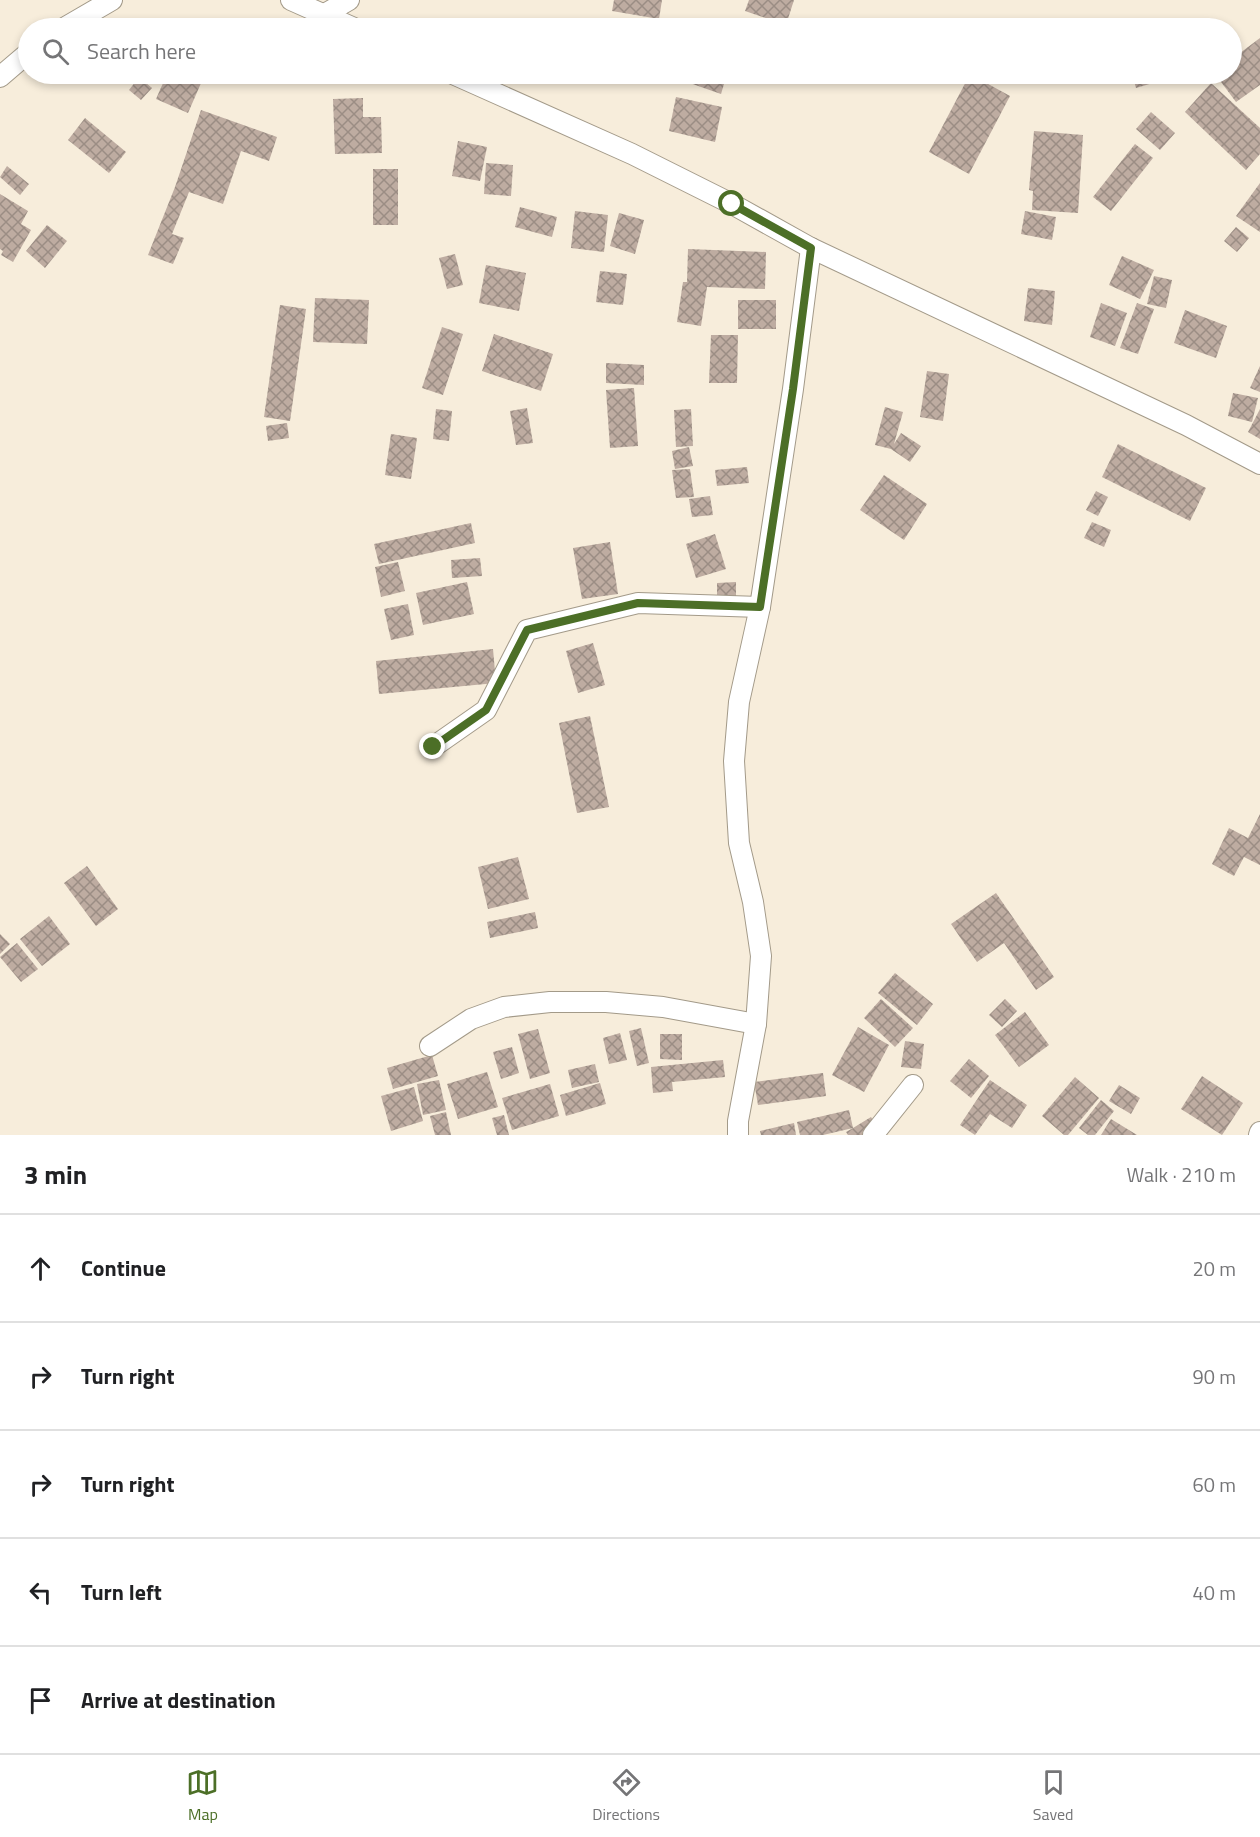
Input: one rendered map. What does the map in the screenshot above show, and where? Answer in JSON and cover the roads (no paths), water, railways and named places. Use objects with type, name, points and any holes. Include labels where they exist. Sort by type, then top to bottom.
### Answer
[{"type":"street","points":[[81,18],[112,0]]},
{"type":"street","points":[[291,0],[330,18]]},
{"type":"street","points":[[323,15],[349,0]]},
{"type":"street","points":[[0,77],[18,62]]},
{"type":"street","points":[[475,84],[632,154],[732,204],[811,248],[1186,425],[1260,464]]},
{"type":"street","points":[[738,1135],[738,1121],[756,1024],[760,956],[753,902],[739,843],[734,761],[739,702],[760,607],[793,389],[811,248]]},
{"type":"street","points":[[433,747],[486,710],[527,630],[638,603],[760,607]]},
{"type":"street","points":[[430,1046],[471,1018],[504,1007],[550,1002],[606,1002],[663,1006],[756,1024]]},
{"type":"street","points":[[873,1135],[913,1085]]}]
